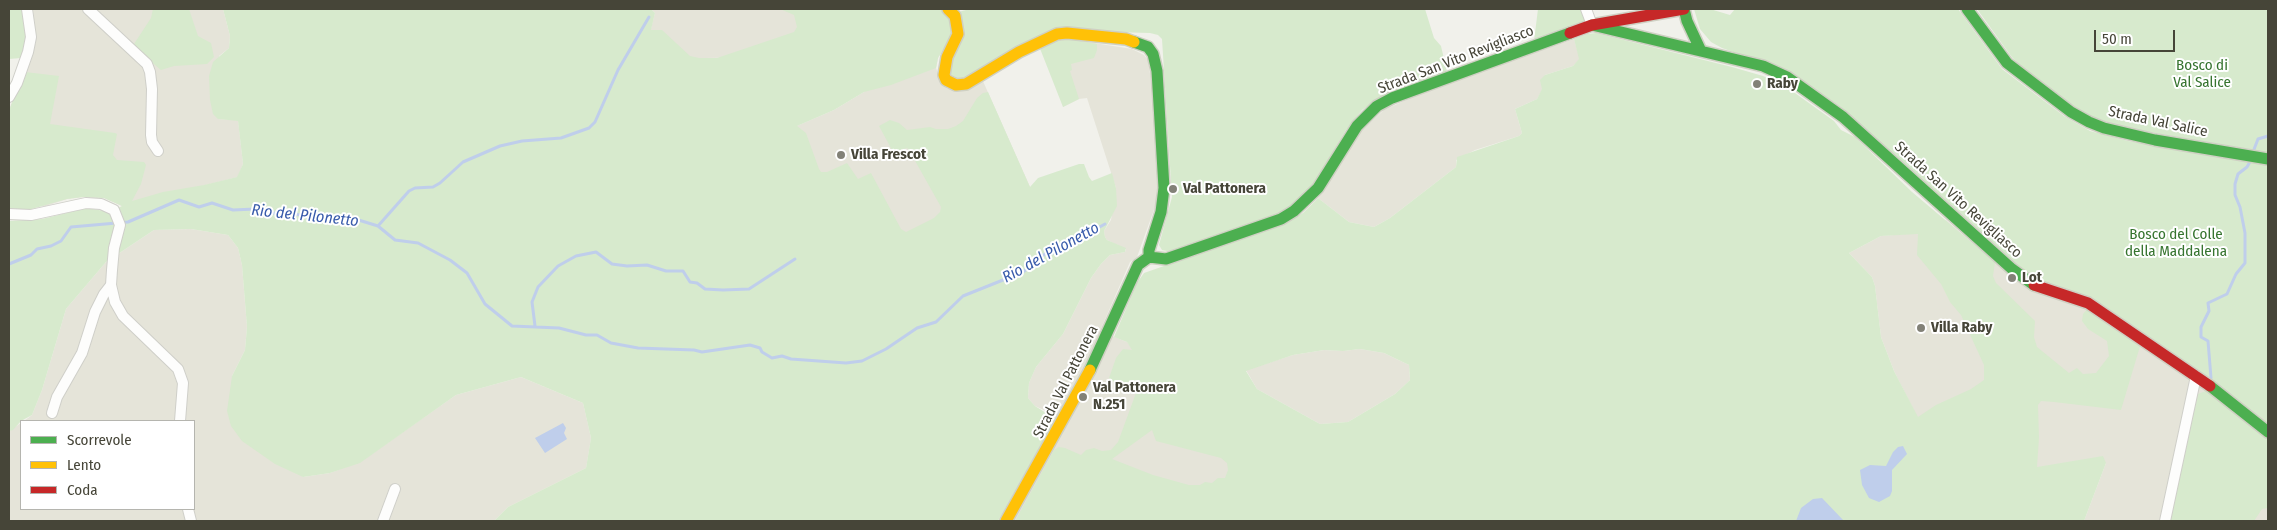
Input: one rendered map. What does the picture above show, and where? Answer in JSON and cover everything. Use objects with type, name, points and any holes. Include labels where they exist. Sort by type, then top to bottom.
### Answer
[{"type":"street","points":[[9,97],[28,52],[31,37],[26,9]]},
{"type":"street","points":[[88,9],[147,64],[152,90],[151,135],[152,142],[158,151]]},
{"type":"street","points":[[948,9],[955,16],[958,34],[947,57],[944,75],[946,80],[956,85],[966,84],[1019,52],[1057,34],[1067,33],[1126,39],[1148,47],[1153,54],[1157,71],[1164,188],[1161,212],[1148,250],[1150,257]]},
{"type":"street","points":[[1586,9],[1592,25]]},
{"type":"street","points":[[1684,9],[1689,27],[1701,51]]},
{"type":"street","name":"Strada San Vito Revigliasco","points":[[1150,257],[1166,259],[1281,219],[1294,212],[1318,188],[1357,126],[1378,106],[1392,98],[1592,25],[1684,9]]},
{"type":"street","name":"Strada Val Salice","points":[[1967,9],[2007,63],[2071,112],[2104,128],[2156,140],[2258,157]]},
{"type":"street","name":"Strada San Vito Revigliasco","points":[[1592,25],[1763,66],[1787,77],[1844,117],[1975,237],[2024,278],[2046,290],[2088,303],[2142,337],[2225,396],[2268,432]]},
{"type":"street","points":[[9,214],[30,215],[86,203],[101,204],[114,210],[119,220],[114,248],[111,285],[115,302],[124,316],[178,369],[183,383],[180,420]]},
{"type":"street","name":"Strada Val Pattonera","points":[[1006,521],[1082,387],[1138,265],[1150,257]]},
{"type":"street","points":[[52,413],[57,397],[82,353],[95,312],[111,285]]},
{"type":"street","points":[[2165,521],[2196,376]]},
{"type":"street","points":[[383,521],[395,489]]},
{"type":"shaded area","points":[[33,9],[223,9],[230,36],[229,48],[219,56],[218,119],[238,120],[243,164],[238,177],[122,206],[104,198],[83,197],[67,199],[46,206],[9,208],[9,110],[36,41]]},
{"type":"shaded area","points":[[651,9],[869,9],[831,56],[643,59],[655,13]]},
{"type":"shaded area","points":[[941,10],[948,15],[949,40],[938,58],[936,68],[942,85],[948,89],[955,89],[982,79],[1030,187],[945,290],[755,144],[834,110],[864,92],[934,14]]},
{"type":"shaded area","points":[[1069,39],[1132,49],[1144,55],[1148,60],[1150,74],[1157,188],[1156,204],[1137,257],[1130,262],[1100,331],[1127,342],[1191,410],[1249,487],[1104,521],[998,521],[1044,442],[1048,412],[1035,406],[1028,398],[1029,383],[1036,367],[1063,334],[1091,278],[1101,264],[1110,255],[1125,252],[1126,249],[1107,240],[1105,237],[1104,231],[1111,220],[1116,188],[1087,98],[1079,99],[1063,107]]},
{"type":"shaded area","points":[[1574,39],[1580,59],[1573,66],[1545,75],[1543,89],[1537,99],[1515,109],[1522,133],[1519,136],[1475,150],[1456,160],[1456,167],[1390,218],[1374,227],[1349,222],[1318,198],[1359,133],[1384,110],[1428,90]]},
{"type":"shaded area","points":[[1946,220],[2000,267],[2088,308],[2141,343],[2236,412],[2268,439],[2268,521],[2084,521],[2106,463],[1949,480],[1894,371],[1881,337],[1875,286],[1872,277],[1849,253],[1881,236],[1918,233]]},
{"type":"shaded area","points":[[191,229],[228,235],[238,248],[242,265],[247,327],[245,350],[232,376],[303,477],[330,473],[360,462],[456,395],[521,377],[583,403],[591,438],[586,468],[508,507],[494,521],[9,521],[9,431],[20,424],[20,510],[195,510],[195,420],[25,420],[32,415],[42,390],[66,309],[106,262],[154,230]]},
{"type":"shaded area","points":[[1360,349],[1384,353],[1409,365],[1410,380],[1395,394],[1348,422],[1320,424],[1257,389],[1246,370],[1293,355],[1324,350],[1343,351]]},
{"type":"green space","points":[[9,9],[22,9],[26,26],[26,47],[21,58],[9,59]]},
{"type":"green space","points":[[153,9],[189,9],[198,36],[211,43],[214,57],[207,64],[174,66],[161,70],[136,49],[134,44],[151,18]]},
{"type":"green space","points":[[223,9],[651,9],[655,13],[651,30],[662,30],[690,56],[717,58],[794,32],[797,27],[794,15],[780,9],[941,10],[948,15],[953,32],[938,58],[936,68],[891,85],[864,92],[834,110],[797,126],[806,133],[821,172],[827,172],[847,163],[858,179],[871,173],[901,229],[906,232],[934,218],[940,212],[941,207],[909,150],[907,148],[895,152],[892,150],[879,126],[890,120],[899,123],[907,130],[930,127],[948,129],[963,121],[977,98],[983,93],[988,92],[1030,187],[1038,178],[1079,164],[1084,164],[1092,181],[1112,173],[1116,188],[1117,206],[1104,231],[1105,237],[1107,240],[1126,248],[1125,252],[1110,255],[1101,264],[1091,278],[1063,334],[1036,367],[1029,383],[1028,398],[1035,406],[1054,418],[1053,424],[998,521],[494,521],[508,507],[586,468],[591,438],[583,403],[521,377],[456,395],[360,463],[330,473],[303,477],[275,464],[242,441],[231,426],[227,411],[232,376],[245,350],[247,327],[242,265],[238,248],[228,235],[191,229],[154,230],[106,262],[66,309],[42,390],[32,415],[20,420],[13,430],[9,431],[9,221],[42,219],[87,208],[110,212],[122,206],[104,198],[83,197],[67,199],[28,210],[9,208],[9,110],[25,72],[59,76],[50,124],[115,133],[117,134],[113,155],[117,160],[144,162],[146,165],[141,184],[132,201],[163,192],[237,177],[243,164],[238,121],[218,119],[213,114],[210,100],[209,76],[213,62],[229,48],[230,36]]},
{"type":"green space","points":[[970,9],[1425,9],[1434,38],[1441,46],[1447,72],[1379,98],[1362,110],[1346,130],[1310,190],[1280,214],[1176,250],[1167,251],[1162,250],[1159,245],[1172,197],[1162,39],[1158,35],[1150,33],[1113,32],[1065,27],[960,80],[951,75],[950,72],[958,12]]},
{"type":"green space","points":[[1538,9],[1582,9],[1587,22],[1534,41]]},
{"type":"green space","name":"Bosco del Colle della Maddalena","points":[[1694,9],[1710,9],[1730,15],[1735,9],[1958,9],[2002,69],[2064,116],[2090,131],[2128,141],[2268,165],[2268,426],[2234,397],[2051,286],[2023,273],[1841,107],[1790,72],[1722,48],[1711,42],[1700,29]]},
{"type":"green space","name":"Bosco di Val Salice","points":[[1977,9],[2268,9],[2268,153],[2121,127],[2085,114],[2022,68]]},
{"type":"green space","points":[[1596,33],[1732,67],[1763,76],[1788,88],[1834,121],[1841,130],[1855,137],[1912,192],[1995,262],[1993,276],[1996,283],[2035,321],[2034,337],[2037,347],[2069,373],[2077,368],[2083,374],[2096,373],[2109,356],[2107,341],[2088,329],[2082,321],[2083,314],[2088,308],[2141,343],[2121,410],[2041,401],[2038,405],[2039,438],[2037,467],[2103,456],[2106,463],[2084,521],[1015,521],[1054,450],[1059,447],[1065,448],[1081,455],[1086,450],[1094,448],[1102,451],[1111,450],[1118,442],[1136,393],[1135,390],[1115,383],[1109,378],[1116,358],[1123,349],[1132,350],[1127,342],[1114,337],[1137,283],[1144,273],[1281,225],[1303,213],[1318,198],[1349,222],[1374,227],[1390,218],[1456,167],[1457,157],[1519,136],[1522,133],[1515,109],[1537,99],[1542,89],[1540,80],[1545,75],[1573,66],[1579,59],[1574,39]],"holes":[[[1918,234],[1917,255],[1941,284],[1950,302],[1961,315],[1984,365],[1984,380],[1971,389],[1936,405],[1918,417],[1894,371],[1881,337],[1875,286],[1872,277],[1849,253],[1881,236]],[[1360,349],[1384,353],[1409,365],[1410,380],[1395,394],[1348,422],[1320,424],[1257,389],[1246,371],[1293,355],[1324,350],[1343,351]],[[1152,430],[1156,441],[1221,458],[1227,463],[1228,470],[1225,478],[1218,478],[1212,483],[1205,482],[1200,485],[1189,485],[1153,475],[1112,459]]]},
{"type":"green space","points":[[1069,39],[1097,44],[1097,50],[1094,58],[1071,64],[1072,70],[1070,71],[1079,99],[1063,107],[1039,46],[1049,42]]},
{"type":"green space","points":[[2208,390],[2268,439],[2268,508],[2262,509],[2254,521],[2170,521],[2198,394]]},
{"type":"water","points":[[563,423],[566,428],[564,433],[567,439],[545,453],[535,438]]},
{"type":"water","points":[[1903,446],[1907,454],[1892,470],[1892,491],[1890,496],[1879,502],[1869,498],[1862,485],[1860,470],[1870,465],[1886,466],[1893,452],[1898,447]]},
{"type":"water","points":[[1822,498],[1844,521],[1796,521],[1801,508],[1813,499]]},
{"type":"waterway","points":[[378,226],[409,191],[415,188],[433,187],[463,162],[500,146],[522,141],[561,138],[589,128],[595,122],[618,70],[649,17]]},
{"type":"waterway","points":[[2253,152],[2258,139],[2268,136]]},
{"type":"waterway","points":[[2211,378],[2208,341],[2201,337],[2201,327],[2209,311],[2208,303],[2227,294],[2236,274],[2245,263],[2245,233],[2240,207],[2235,195],[2235,184],[2238,174],[2247,167],[2251,160]]},
{"type":"waterway","name":"Rio del Pilonetto","points":[[9,264],[31,255],[37,249],[51,246],[61,241],[71,227],[128,222],[179,200],[199,207],[212,203],[233,210],[255,209],[272,213],[352,218],[378,226],[395,240],[418,243],[450,260],[467,273],[485,304],[512,326],[559,328],[586,335],[597,335],[611,343],[638,348],[702,352],[750,345],[760,348],[762,352],[772,358],[782,356],[791,359],[846,363],[862,361],[886,349],[917,328],[936,322],[963,296],[1023,272],[1045,254],[1051,254],[1105,224]]},
{"type":"waterway","points":[[535,326],[532,302],[538,287],[558,266],[576,256],[596,252],[612,264],[627,266],[647,265],[666,271],[683,271],[690,282],[697,283],[705,289],[723,290],[749,289],[795,259]]},
{"type":"traffic: fast","points":[[1684,9],[1687,21],[1701,51]]},
{"type":"traffic: fast","points":[[1967,9],[2007,63],[2071,112],[2089,122],[2104,128],[2155,140],[2268,159]]},
{"type":"traffic: fast","points":[[1592,25],[1763,66],[1787,77],[1843,117],[2012,269],[2034,285]]},
{"type":"traffic: fast","points":[[1149,257],[1166,259],[1281,219],[1294,211],[1318,188],[1357,126],[1377,106],[1392,98],[1570,33]]},
{"type":"traffic: fast","points":[[1134,42],[1148,47],[1153,54],[1157,71],[1164,188],[1161,212],[1149,250],[1149,257]]},
{"type":"traffic: fast","points":[[1090,370],[1138,265],[1149,257]]},
{"type":"traffic: fast","points":[[2210,386],[2268,432]]},
{"type":"traffic: slow","points":[[948,9],[955,16],[958,34],[947,57],[944,75],[946,80],[956,85],[966,84],[1019,52],[1057,34],[1067,33],[1126,39],[1134,42]]},
{"type":"traffic: slow","points":[[1006,521],[1090,370]]},
{"type":"traffic: jam","points":[[1570,33],[1592,25],[1684,9]]},
{"type":"traffic: jam","points":[[2034,285],[2088,303],[2210,386]]},
{"type":"place","name":"Raby","points":[[1757,84]]},
{"type":"place","name":"Villa Frescot","points":[[841,155]]},
{"type":"place","name":"Val Pattonera","points":[[1173,189]]},
{"type":"place","name":"Lot","points":[[2012,278]]},
{"type":"place","name":"Villa Raby","points":[[1921,328]]},
{"type":"place","name":"Val Pattonera N.251","points":[[1083,397]]}]
